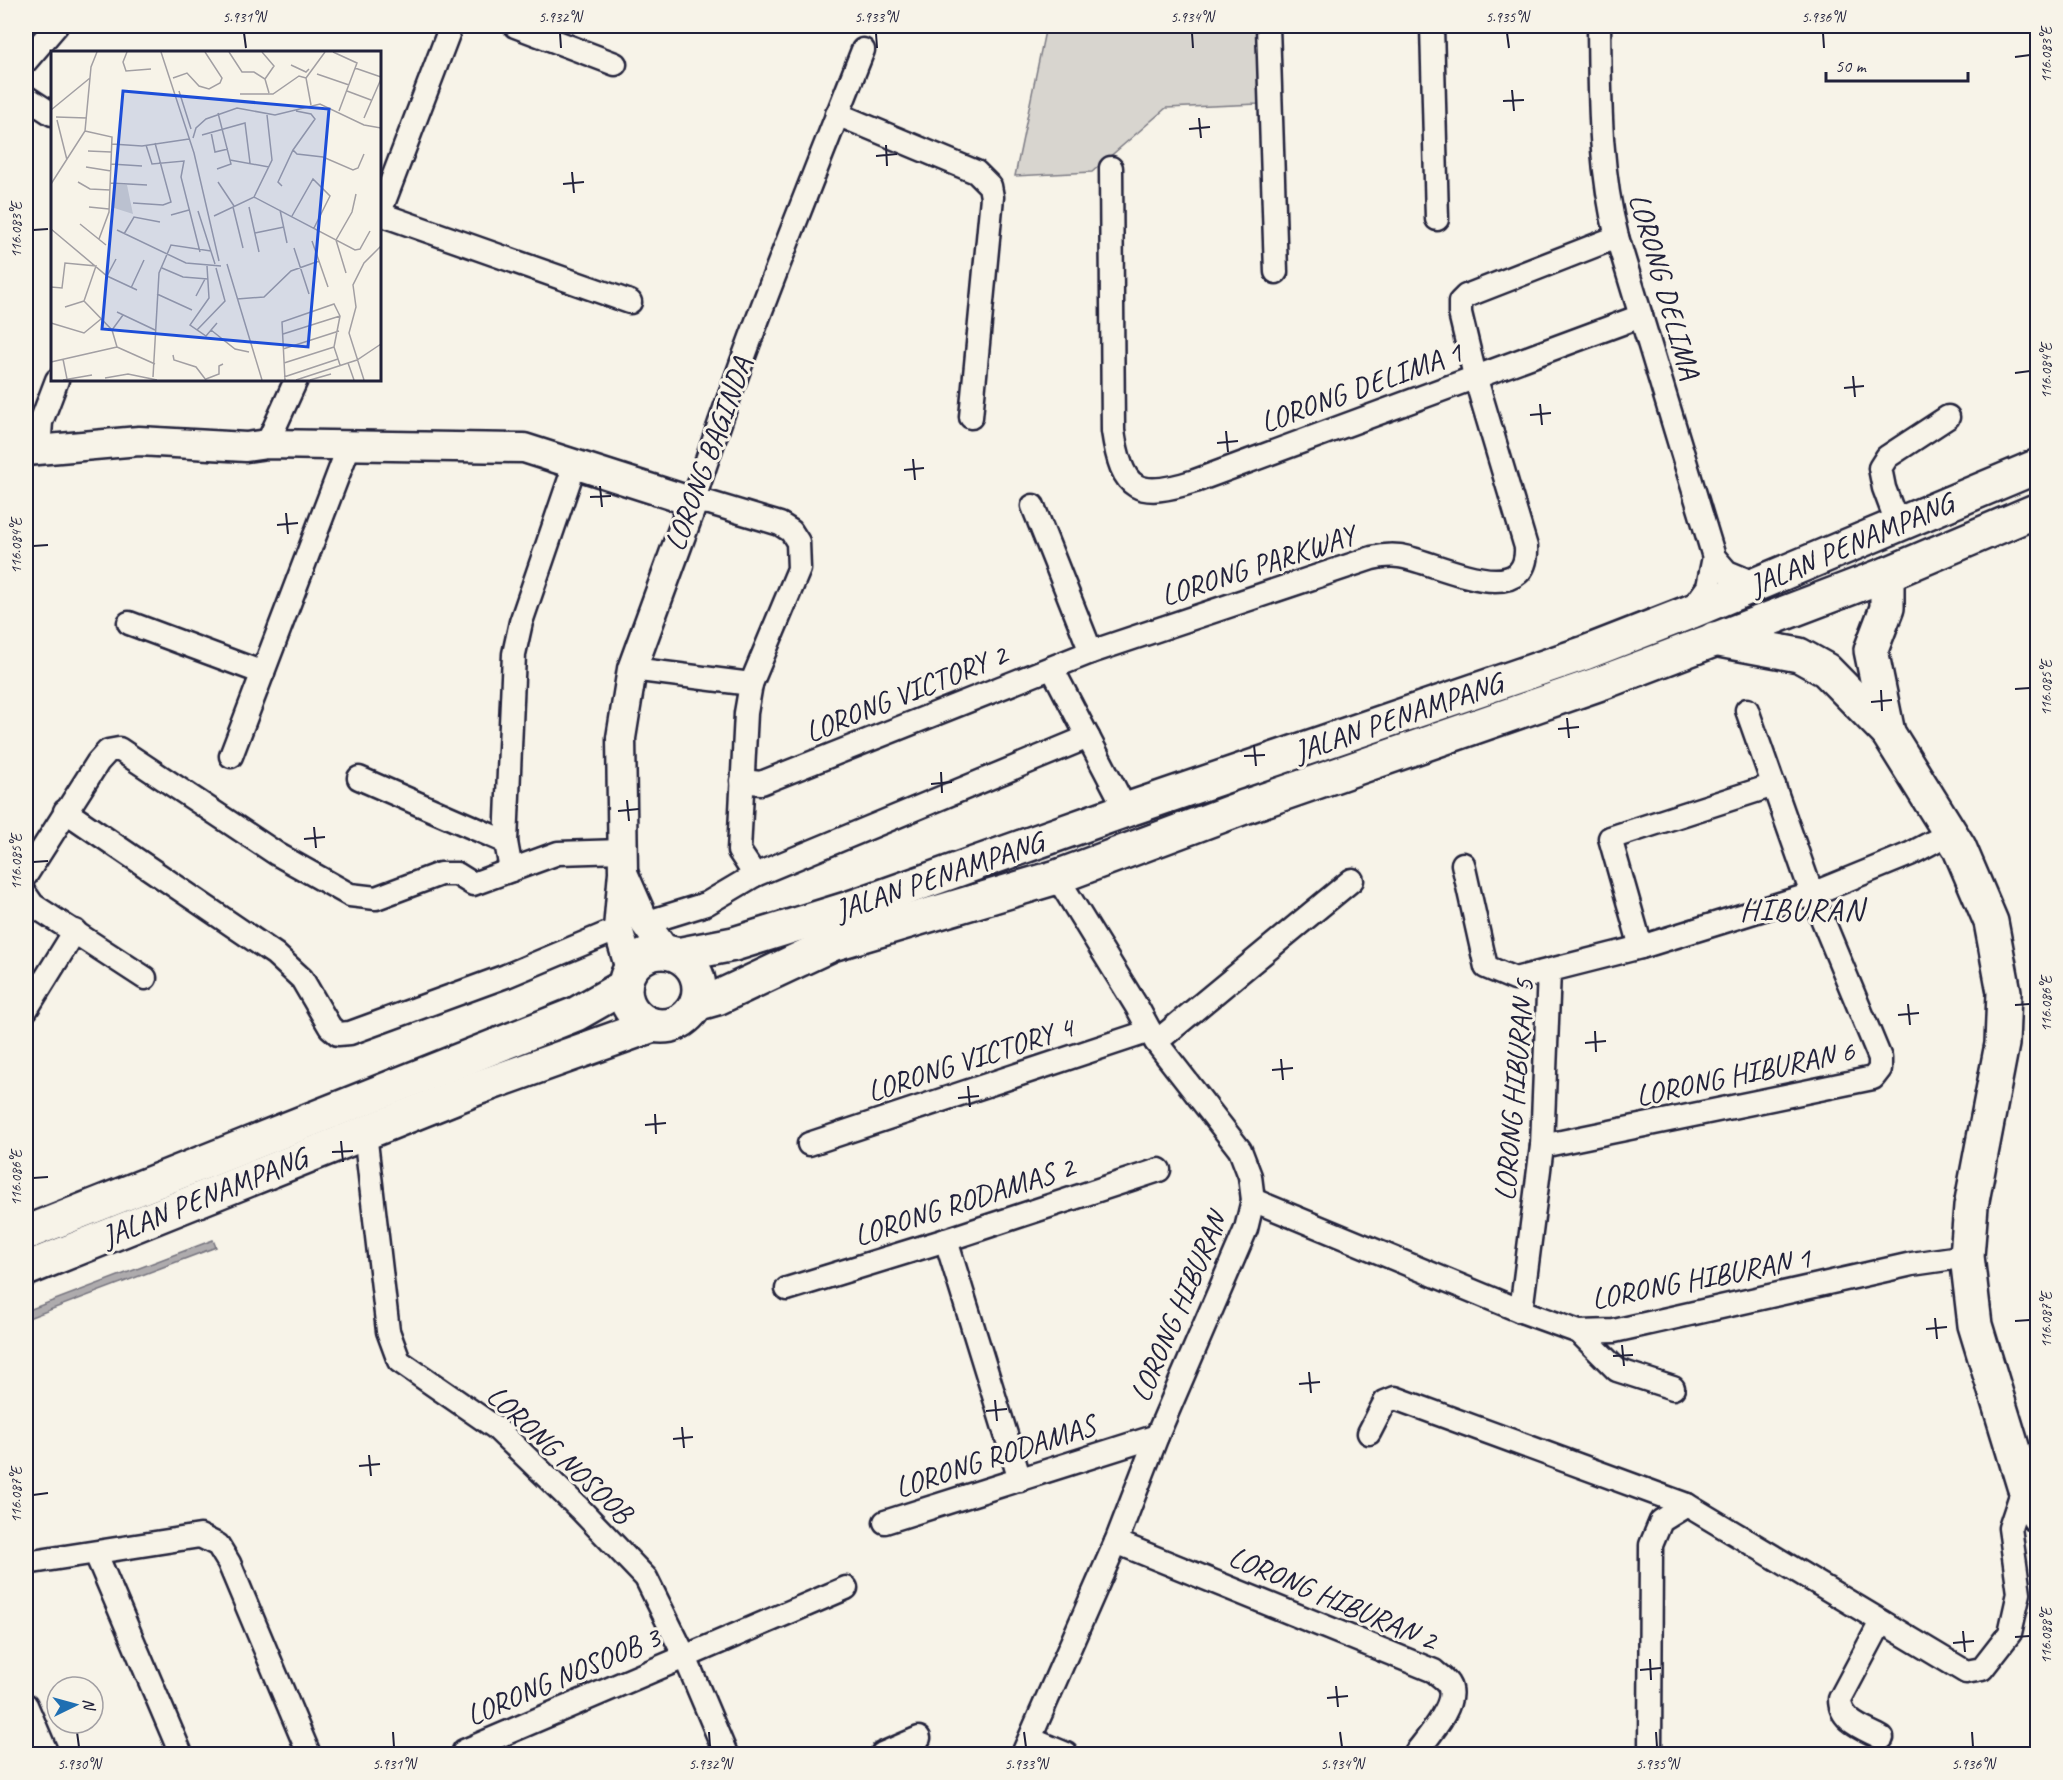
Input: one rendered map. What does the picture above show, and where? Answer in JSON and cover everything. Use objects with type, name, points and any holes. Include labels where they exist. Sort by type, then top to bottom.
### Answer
[{"type":"main road","name":"JALAN PENAMPANG","points":[[671,953],[734,944],[801,924],[1586,652],[1690,612],[2037,466]]},
{"type":"main road","name":"JALAN PENAMPANG","points":[[696,1004],[717,999],[832,944],[1057,877],[1601,683],[1887,574],[2037,510]]},
{"type":"main road","points":[[1826,670],[1852,666],[1871,650],[1887,608],[1887,574],[1873,554],[1851,543]]},
{"type":"main road","points":[[1714,639],[1799,655],[1826,670],[1888,733],[1950,833],[1991,922],[2004,992],[2002,1044],[1971,1206],[1967,1257],[1975,1325],[2024,1486],[2037,1516]]},
{"type":"main road","points":[[1871,650],[1888,733]]},
{"type":"main road","points":[[1262,765],[1287,778],[1293,791]]},
{"type":"main road","points":[[671,953],[688,963],[696,975],[699,990],[696,1004],[685,1017],[670,1025],[653,1025],[638,1017],[627,1003],[627,977],[646,956],[671,953]]},
{"type":"main road","name":"JALAN PENAMPANG","points":[[26,1233],[576,1014],[627,977]]},
{"type":"main road","name":"JALAN PENAMPANG","points":[[26,1269],[488,1084],[653,1025]]},
{"type":"street","points":[[26,61],[56,26]]},
{"type":"street","points":[[381,210],[451,26]]},
{"type":"street","points":[[515,26],[615,64]]},
{"type":"street","points":[[1268,26],[1276,272]]},
{"type":"street","points":[[1432,26],[1437,219]]},
{"type":"street","name":"LORONG DELIMA","points":[[1599,26],[1601,147],[1608,204],[1714,557],[1708,587],[1690,612]]},
{"type":"street","name":"LORONG BAGINDA","points":[[627,977],[631,926],[622,862],[621,738],[632,669],[770,283],[863,50]]},
{"type":"street","points":[[26,97],[51,113]]},
{"type":"street","points":[[837,114],[976,172],[990,186],[992,197],[971,417]]},
{"type":"street","name":"LORONG DELIMA 1","points":[[1111,168],[1113,431],[1117,457],[1128,480],[1137,488],[1149,491],[1166,490],[1195,481],[1641,316]]},
{"type":"street","points":[[381,213],[630,302]]},
{"type":"street","points":[[1475,376],[1460,313],[1460,302],[1466,296],[1617,237]]},
{"type":"street","name":"LORONG PARKWAY","points":[[1091,652],[1372,558],[1399,556],[1479,579],[1510,578],[1522,569],[1527,558],[1524,536],[1475,376]]},
{"type":"street","points":[[57,381],[32,450],[139,441],[246,447],[267,444],[524,448],[693,502],[710,503],[780,524],[790,531],[798,542],[799,569],[751,684],[746,713],[739,850],[755,875]]},
{"type":"street","points":[[267,444],[296,381]]},
{"type":"street","points":[[1897,523],[1884,488],[1880,468],[1887,457],[1948,417]]},
{"type":"street","points":[[231,756],[349,446]]},
{"type":"street","points":[[511,870],[506,842],[514,654],[521,622],[575,464]]},
{"type":"street","points":[[1033,506],[1091,652]]},
{"type":"street","points":[[1714,557],[1727,572],[1756,584]]},
{"type":"street","points":[[129,623],[263,673]]},
{"type":"street","name":"LORONG VICTORY 2","points":[[742,781],[761,783],[1091,652]]},
{"type":"street","points":[[1052,668],[1126,810]]},
{"type":"street","points":[[632,669],[751,684]]},
{"type":"street","points":[[1747,710],[1812,894]]},
{"type":"street","points":[[65,811],[275,954],[302,979],[330,1027],[338,1034],[350,1033],[506,976],[631,926],[706,904],[755,875],[1088,737]]},
{"type":"street","points":[[26,874],[98,762],[108,752],[118,749],[277,854],[350,895],[376,898],[440,874],[457,874],[472,884],[558,853],[622,862]]},
{"type":"street","points":[[359,777],[506,842]]},
{"type":"street","points":[[1641,947],[1610,838],[1774,785]]},
{"type":"street","name":"LORONG HIBURAN 5","points":[[1521,1311],[1542,1146],[1549,971],[1641,947],[1812,894],[1910,854],[1950,833]]},
{"type":"street","points":[[1463,864],[1486,967],[1515,979],[1549,971]]},
{"type":"street","name":"LORONG HIBURAN","points":[[1026,1747],[1116,1542],[1157,1436],[1246,1229],[1253,1200],[1250,1176],[1240,1150],[1153,1036],[1057,877]]},
{"type":"street","points":[[1153,1036],[1352,880]]},
{"type":"street","name":"LORONG HIBURAN 6","points":[[1542,1146],[1873,1078],[1880,1069],[1880,1058],[1812,894]]},
{"type":"street","points":[[26,896],[33,905],[145,978]]},
{"type":"street","name":"LORONG BAGINDA","points":[[631,926],[671,953]]},
{"type":"street","points":[[26,1010],[75,931]]},
{"type":"street","name":"LORONG VICTORY 4","points":[[809,1144],[1153,1036]]},
{"type":"street","name":"LORONG NOSOOB","points":[[365,1133],[388,1331],[399,1361],[496,1428],[579,1508],[646,1578],[685,1657],[726,1755]]},
{"type":"street","name":"LORONG RODAMAS 2","points":[[787,1289],[1159,1170]]},
{"type":"street","name":"LORONG HIBURAN 1","points":[[1253,1200],[1521,1311],[1579,1332],[1614,1331],[1912,1264],[1967,1257]]},
{"type":"street","points":[[946,1240],[1020,1480]]},
{"type":"street","points":[[1579,1332],[1617,1370],[1673,1388]]},
{"type":"street","points":[[1369,1433],[1385,1402],[1395,1398],[1687,1505],[1966,1672],[1982,1669],[2010,1633],[2019,1593],[2010,1528],[2024,1486]]},
{"type":"street","name":"LORONG RODAMAS","points":[[885,1522],[1157,1436]]},
{"type":"street","points":[[1650,1755],[1651,1545],[1660,1521],[1687,1505]]},
{"type":"street","points":[[26,1563],[96,1554],[200,1536],[218,1545],[229,1563],[309,1755]]},
{"type":"street","name":"LORONG HIBURAN 2","points":[[1116,1542],[1434,1671],[1449,1685],[1451,1699],[1445,1713],[1415,1755]]},
{"type":"street","points":[[96,1554],[181,1755]]},
{"type":"street","name":"LORONG NOSOOB 3","points":[[464,1751],[846,1588]]},
{"type":"street","points":[[1881,1622],[1840,1698],[1840,1708],[1844,1717],[1882,1738]]},
{"type":"street","points":[[26,1705],[47,1755]]},
{"type":"street","points":[[882,1755],[919,1738]]},
{"type":"street","points":[[1026,1747],[1066,1755]]},
{"type":"shaded area","points":[[1046,26],[1258,26],[1258,104],[1166,108],[1092,172],[1015,176]]},
{"type":"shaded area","points":[[213,1240],[216,1247],[26,1319],[26,1311]]},
{"type":"district","name":"HIBURAN","points":[[1802,909]]}]
